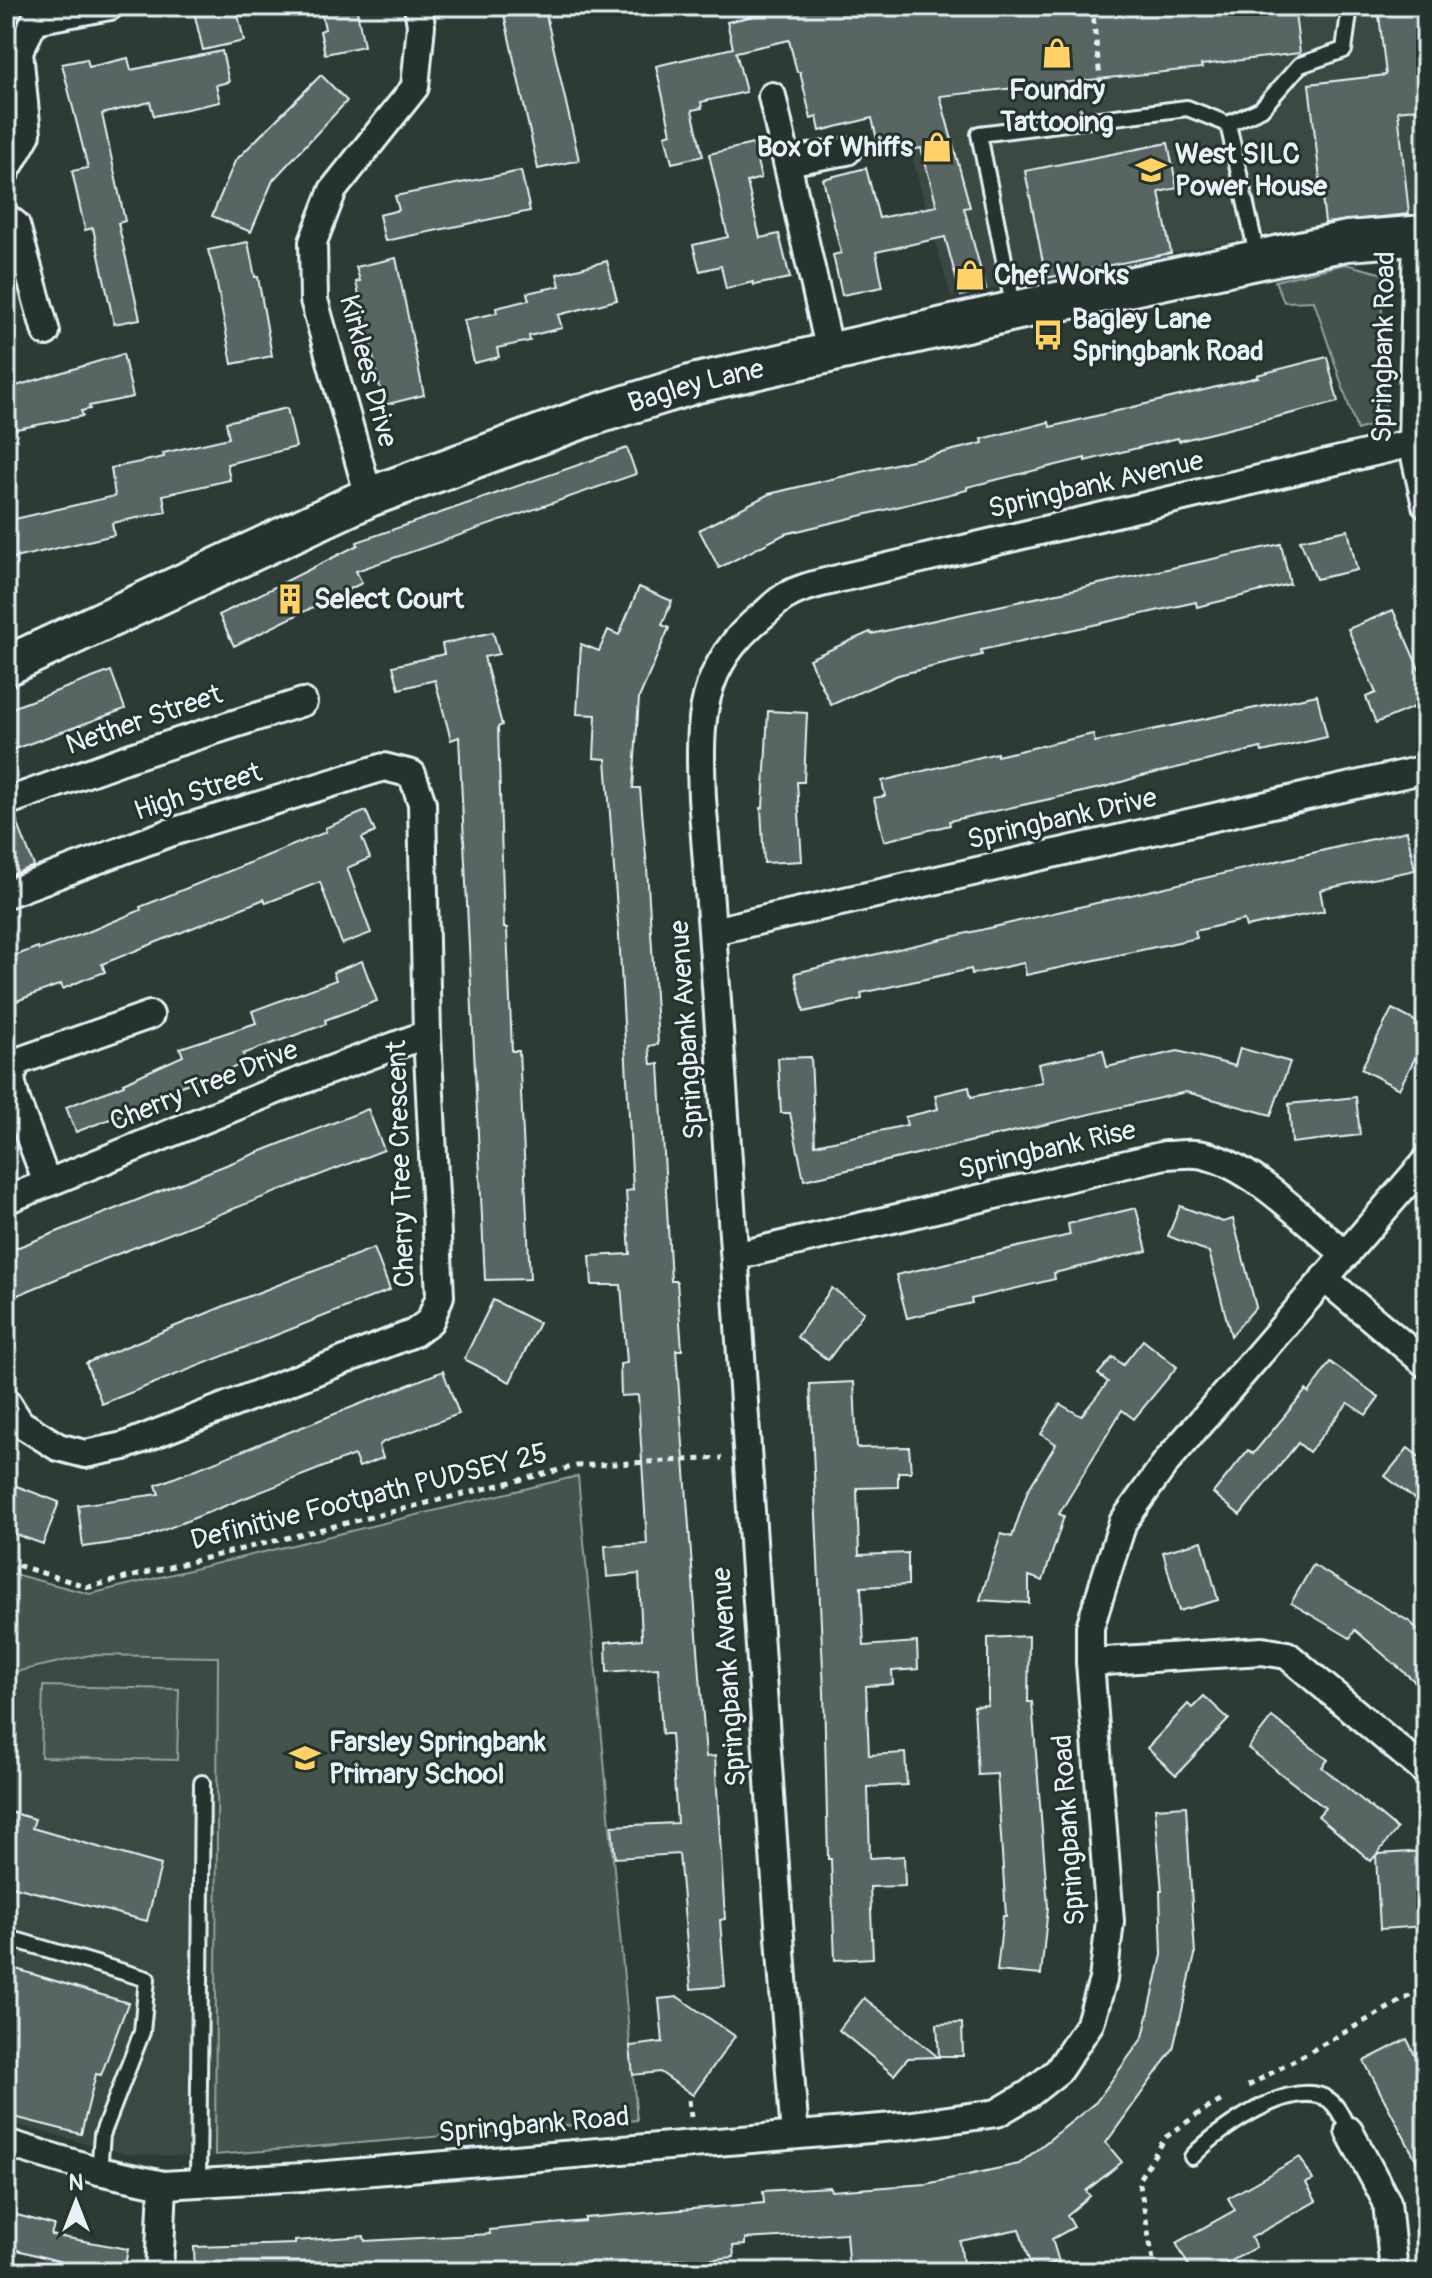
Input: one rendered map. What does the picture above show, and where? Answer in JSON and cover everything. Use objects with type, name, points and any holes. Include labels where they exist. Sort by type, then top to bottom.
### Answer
[{"type":"street","points":[[6,171],[27,134],[19,51],[35,20],[110,6]]},
{"type":"street","name":"Kirklees Drive","points":[[369,497],[314,300],[313,242],[333,190],[415,87],[421,25],[418,6]]},
{"type":"street","points":[[772,96],[830,352]]},
{"type":"street","points":[[787,162],[847,151]]},
{"type":"street","points":[[6,217],[16,225],[46,332]]},
{"type":"street","name":"Bagley Lane","points":[[6,666],[369,497],[585,418],[697,383],[1014,311],[1256,248],[1422,236]]},
{"type":"street","name":"Springbank Road","points":[[1422,236],[1412,443],[1426,505]]},
{"type":"street","name":"Springbank Avenue","points":[[795,2135],[772,1855],[700,745],[704,699],[712,678],[740,633],[788,595],[841,578],[1412,443]]},
{"type":"street","name":"Nether Street","points":[[6,802],[131,757],[303,702]]},
{"type":"street","name":"High Street","points":[[6,894],[169,833],[384,767],[412,774]]},
{"type":"street","name":"Springbank Drive","points":[[713,931],[1426,769]]},
{"type":"street","name":"Cherry Tree Crescent","points":[[6,1401],[20,1423],[58,1447],[85,1454],[124,1446],[414,1333],[430,1321],[440,1296],[427,1034],[422,803],[412,774]]},
{"type":"street","points":[[47,1183],[16,1100],[11,1080],[16,1062],[150,1015]]},
{"type":"street","name":"Cherry Tree Drive","points":[[6,1200],[279,1089],[427,1034]]},
{"type":"street","name":"Springbank Rise","points":[[735,1256],[1165,1155],[1200,1154],[1229,1163],[1250,1176],[1346,1255]]},
{"type":"street","name":"Springbank Road","points":[[6,2143],[99,2171],[163,2185],[319,2176],[905,2126],[997,2113],[1029,2094],[1058,2071],[1090,2023],[1103,1980],[1110,1921],[1090,1627],[1123,1522],[1167,1461],[1426,1161]]},
{"type":"street","points":[[1324,1278],[1426,1364]]},
{"type":"street","points":[[1090,1662],[1262,1651],[1287,1655],[1426,1772]]},
{"type":"street","points":[[1349,2131],[1387,2202],[1394,2272]]},
{"type":"street","points":[[159,2272],[163,2185]]},
{"type":"lane","points":[[1014,311],[979,134],[1187,108],[1228,124],[1261,109],[1300,65],[1344,50],[1350,6]]},
{"type":"lane","points":[[1228,124],[1256,248]]},
{"type":"lane","points":[[198,2183],[202,1783]]},
{"type":"lane","points":[[19,1941],[147,1979],[142,2032],[102,2135],[99,2171]]},
{"type":"lane","points":[[1192,2157],[1207,2141],[1231,2126],[1283,2097],[1302,2092],[1317,2094],[1331,2101],[1349,2131]]},
{"type":"path","points":[[1092,6],[1104,118]]},
{"type":"path","name":"Definitive Footpath PUDSEY 25","points":[[6,1562],[89,1587],[576,1466],[747,1456]]},
{"type":"path","points":[[1242,2090],[1426,1987]]},
{"type":"path","points":[[1155,2272],[1139,2179],[1166,2137],[1228,2097]]},
{"type":"path","points":[[689,2100],[691,2122]]},
{"type":"shaded area","points":[[870,6],[1426,6],[1426,207],[1409,214],[1325,223],[951,297]]},
{"type":"shaded area","points":[[1345,264],[1384,274],[1379,357],[1387,420],[1357,430],[1314,301],[1284,302],[1275,281]]},
{"type":"shaded area","name":"Farsley Springbank Primary School","points":[[578,1476],[637,2120],[200,2157],[126,2154],[6,2122],[6,1572],[90,1594]]},
{"type":"shaded area","name":"Farsley Springbank Primary School","points":[[578,1476],[637,2120],[215,2155],[218,1657],[90,1655],[6,1674],[6,1572],[90,1594]]},
{"type":"shaded area","points":[[43,1686],[179,1689],[177,1760],[41,1757]]},
{"type":"building","points":[[236,6],[244,41],[203,50],[194,12]]},
{"type":"building","points":[[320,6],[356,6],[364,46],[325,54],[320,31],[325,29]]},
{"type":"building","points":[[544,6],[579,160],[538,169],[503,10]]},
{"type":"building","points":[[798,6],[1294,6],[1300,53],[1201,65],[1202,68],[940,96],[970,207],[964,208],[986,289],[961,296],[945,237],[876,252],[883,287],[842,295],[833,255],[841,253],[823,179],[866,168],[879,218],[937,206],[921,148],[881,157],[872,118],[820,131],[817,117],[811,119],[789,40],[736,52],[746,92],[701,102],[702,108],[692,110],[703,156],[672,163],[665,135],[671,133],[656,66],[733,48],[727,22]]},
{"type":"building","points":[[1378,6],[1426,6],[1426,36],[1415,37],[1423,108],[1398,111],[1409,214],[1325,223],[1309,84],[1386,75]]},
{"type":"building","points":[[222,51],[229,82],[216,85],[220,102],[154,116],[150,102],[102,114],[125,221],[118,223],[140,319],[114,324],[93,228],[85,230],[72,171],[88,168],[62,64],[87,59],[89,67],[128,58],[131,70]]},
{"type":"building","points":[[321,75],[347,101],[273,180],[251,232],[212,216],[235,161]]},
{"type":"building","points":[[1168,143],[1177,188],[1159,192],[1171,253],[1046,278],[1025,171]]},
{"type":"building","points":[[753,144],[761,178],[747,182],[760,238],[779,234],[790,278],[726,289],[721,266],[700,271],[693,245],[728,237],[709,154]]},
{"type":"building","points":[[521,171],[530,211],[385,241],[379,215],[399,210],[395,196]]},
{"type":"building","points":[[248,242],[255,277],[258,277],[272,356],[232,364],[208,250]]},
{"type":"building","points":[[396,258],[424,395],[384,405],[356,282],[360,281],[356,267]]},
{"type":"building","points":[[607,261],[617,300],[558,315],[562,328],[529,336],[530,341],[497,348],[499,357],[474,363],[464,320],[497,313],[496,308],[529,300],[527,293],[560,286],[557,274]]},
{"type":"building","points":[[123,354],[133,397],[89,406],[90,409],[81,411],[83,416],[6,431],[6,389]]},
{"type":"building","points":[[1327,357],[1338,402],[1179,441],[1178,438],[1085,461],[1085,458],[785,534],[719,568],[699,530],[769,494],[983,443],[982,439],[1049,422],[1050,427],[1258,377]]},
{"type":"building","points":[[287,408],[296,447],[227,464],[230,480],[163,495],[166,512],[112,523],[114,535],[6,560],[6,521],[115,496],[111,468],[229,438],[226,422]]},
{"type":"building","points":[[627,448],[636,474],[356,571],[362,583],[234,646],[219,615],[358,545],[357,542]]},
{"type":"building","points":[[1348,530],[1357,570],[1316,579],[1300,540]]},
{"type":"building","points":[[1281,544],[1290,584],[1197,607],[1196,602],[981,650],[982,655],[898,675],[831,705],[809,659],[870,632]]},
{"type":"building","points":[[639,587],[672,601],[662,625],[669,628],[639,698],[633,788],[640,788],[647,868],[658,1044],[649,1046],[651,1064],[659,1064],[671,1281],[677,1281],[682,1350],[676,1350],[706,1757],[715,1756],[725,1919],[720,1920],[725,1986],[691,1989],[679,1854],[615,1858],[612,1826],[677,1823],[671,1734],[662,1734],[658,1668],[607,1672],[606,1642],[642,1639],[639,1574],[607,1577],[605,1546],[647,1544],[638,1395],[621,1396],[620,1364],[627,1363],[621,1285],[592,1285],[590,1256],[630,1254],[626,1191],[633,1190],[606,759],[594,758],[596,715],[577,714],[581,644],[599,651],[608,630],[619,635]]},
{"type":"building","points":[[1393,610],[1426,685],[1426,702],[1376,723],[1366,697],[1376,693],[1348,629]]},
{"type":"building","points":[[493,632],[499,654],[484,657],[502,725],[498,727],[504,928],[507,928],[512,1051],[519,1051],[530,1279],[485,1280],[459,737],[451,740],[435,680],[399,689],[393,666],[444,654],[442,644]]},
{"type":"building","points":[[111,671],[125,709],[6,752],[6,710]]},
{"type":"building","points":[[1317,695],[1327,737],[1262,752],[1261,748],[1105,787],[949,821],[950,825],[884,841],[874,798],[885,796],[882,781],[1093,734],[1095,742]]},
{"type":"building","points":[[768,711],[807,713],[804,782],[797,782],[802,861],[764,863],[761,808]]},
{"type":"building","points":[[366,811],[375,832],[362,838],[370,858],[347,868],[371,933],[342,944],[320,882],[266,903],[264,899],[102,964],[105,972],[63,989],[61,984],[6,1005],[6,959],[88,932],[141,910],[140,907],[326,832],[325,828]]},
{"type":"building","points":[[15,816],[34,866],[6,877],[6,818]]},
{"type":"building","points":[[1407,831],[1415,870],[1320,890],[1324,911],[1246,927],[1244,920],[1195,931],[1197,938],[1026,975],[1024,963],[972,974],[971,969],[861,993],[862,999],[804,1012],[795,973]]},
{"type":"building","points":[[362,961],[377,1001],[325,1020],[326,1024],[243,1054],[247,1063],[175,1088],[118,1116],[76,1132],[66,1107],[124,1085],[183,1056],[180,1048],[256,1023],[252,1011],[336,980],[333,972]]},
{"type":"building","points":[[1392,1009],[1426,1027],[1426,1037],[1399,1089],[1361,1069]]},
{"type":"building","points":[[1240,1048],[1290,1062],[1271,1115],[1186,1092],[804,1180],[790,1113],[781,1113],[778,1058],[811,1057],[815,1145],[907,1125],[905,1117],[938,1109],[935,1095],[969,1087],[971,1097],[1042,1082],[1038,1064],[1103,1050],[1107,1067],[1178,1051],[1235,1066]]},
{"type":"building","points":[[1356,1097],[1360,1135],[1292,1143],[1289,1104]]},
{"type":"building","points":[[368,1109],[384,1150],[6,1300],[6,1252]]},
{"type":"building","points":[[1180,1206],[1223,1222],[1233,1219],[1256,1307],[1231,1336],[1209,1252],[1168,1236]]},
{"type":"building","points":[[1136,1208],[1147,1251],[1054,1273],[1055,1279],[907,1318],[896,1275],[1070,1235],[1068,1224]]},
{"type":"building","points":[[374,1248],[390,1290],[102,1404],[86,1363]]},
{"type":"building","points":[[832,1288],[864,1312],[828,1360],[797,1337]]},
{"type":"building","points":[[493,1300],[539,1323],[510,1382],[464,1359]]},
{"type":"building","points":[[1143,1340],[1177,1367],[1134,1419],[1122,1410],[1059,1514],[1064,1516],[1043,1581],[1029,1576],[1029,1603],[980,1600],[1001,1534],[1012,1537],[1028,1490],[1056,1444],[1041,1434],[1060,1404],[1081,1416],[1108,1382],[1098,1374],[1113,1357],[1123,1365]]},
{"type":"building","points":[[1330,1362],[1379,1397],[1366,1415],[1348,1403],[1309,1452],[1298,1443],[1240,1515],[1213,1493],[1248,1450],[1253,1454],[1306,1390],[1309,1393]]},
{"type":"building","points":[[443,1371],[459,1414],[383,1442],[379,1446],[383,1458],[359,1467],[354,1455],[141,1539],[83,1547],[78,1505],[159,1494],[156,1485]]},
{"type":"building","points":[[854,1382],[857,1448],[909,1447],[911,1472],[898,1472],[898,1487],[857,1488],[859,1555],[908,1553],[908,1585],[861,1587],[864,1646],[917,1642],[918,1669],[892,1671],[893,1684],[866,1686],[869,1755],[905,1753],[907,1785],[868,1787],[870,1858],[904,1856],[905,1886],[870,1887],[873,1958],[835,1960],[831,1859],[828,1859],[810,1384]]},
{"type":"building","points":[[1408,1448],[1426,1462],[1426,1508],[1385,1476]]},
{"type":"building","points":[[6,1482],[59,1502],[43,1544],[6,1531]]},
{"type":"building","points":[[1202,1541],[1218,1600],[1179,1611],[1163,1552]]},
{"type":"building","points":[[1313,1565],[1410,1622],[1426,1637],[1426,1691],[1355,1630],[1350,1638],[1291,1603]]},
{"type":"building","points":[[1029,1636],[1028,1702],[1032,1702],[1048,1907],[1041,1975],[997,1971],[1003,1916],[1006,1916],[997,1774],[978,1775],[974,1706],[988,1705],[988,1638]]},
{"type":"building","points":[[1204,1696],[1229,1719],[1176,1775],[1147,1748],[1188,1704],[1192,1708]]},
{"type":"building","points":[[1272,1717],[1328,1760],[1322,1767],[1397,1829],[1377,1854],[1426,1851],[1426,1926],[1380,1929],[1376,1855],[1371,1861],[1318,1816],[1325,1808],[1248,1748]]},
{"type":"building","points":[[1186,1806],[1195,1955],[1173,2049],[1106,2143],[1122,2162],[1086,2191],[1090,2196],[1067,2215],[1074,2227],[1052,2239],[1059,2262],[1032,2270],[1019,2229],[960,2241],[964,2272],[849,2272],[846,2233],[745,2239],[745,2245],[733,2246],[734,2257],[684,2262],[684,2259],[590,2272],[589,2265],[507,2272],[195,2272],[194,2247],[295,2244],[295,2241],[364,2236],[365,2241],[490,2234],[489,2230],[585,2221],[585,2218],[764,2203],[763,2191],[830,2187],[831,2191],[926,2184],[1019,2164],[1096,2102],[1143,2037],[1162,1955],[1162,1891],[1155,1808]]},
{"type":"building","points":[[6,1811],[35,1819],[32,1828],[161,1865],[147,1921],[11,1886],[9,1891],[6,1890]]},
{"type":"building","points":[[6,1966],[128,2003],[101,2075],[96,2074],[81,2134],[6,2115]]},
{"type":"building","points":[[678,1997],[735,2036],[693,2095],[660,2072],[633,2075],[630,2046],[663,2042],[659,1999]]},
{"type":"building","points":[[864,1998],[938,2057],[908,2058],[894,2075],[839,2030]]},
{"type":"building","points":[[962,2023],[963,2056],[939,2056],[937,2024]]},
{"type":"building","points":[[1407,2039],[1426,2077],[1426,2179],[1364,2061]]},
{"type":"building","points":[[1300,2157],[1313,2180],[1306,2183],[1316,2201],[1251,2238],[1256,2247],[1212,2272],[1192,2272],[1176,2243],[1235,2210],[1228,2198]]},
{"type":"building","points":[[6,2212],[54,2225],[51,2235],[128,2249],[124,2272],[71,2272],[73,2265],[6,2247]]},
{"type":"place","name":"Foundry Tattooing","points":[[1057,53]]},
{"type":"place","name":"Box of Whiffs","points":[[937,147]]},
{"type":"place","name":"West SILC Power House","points":[[1151,170]]},
{"type":"place","name":"Chef Works","points":[[970,275]]},
{"type":"place","name":"Bagley Lane Springbank Road","points":[[1048,335]]},
{"type":"place","name":"Select Court","points":[[290,599]]},
{"type":"place","name":"Farsley Springbank Primary School","points":[[305,1758]]}]
